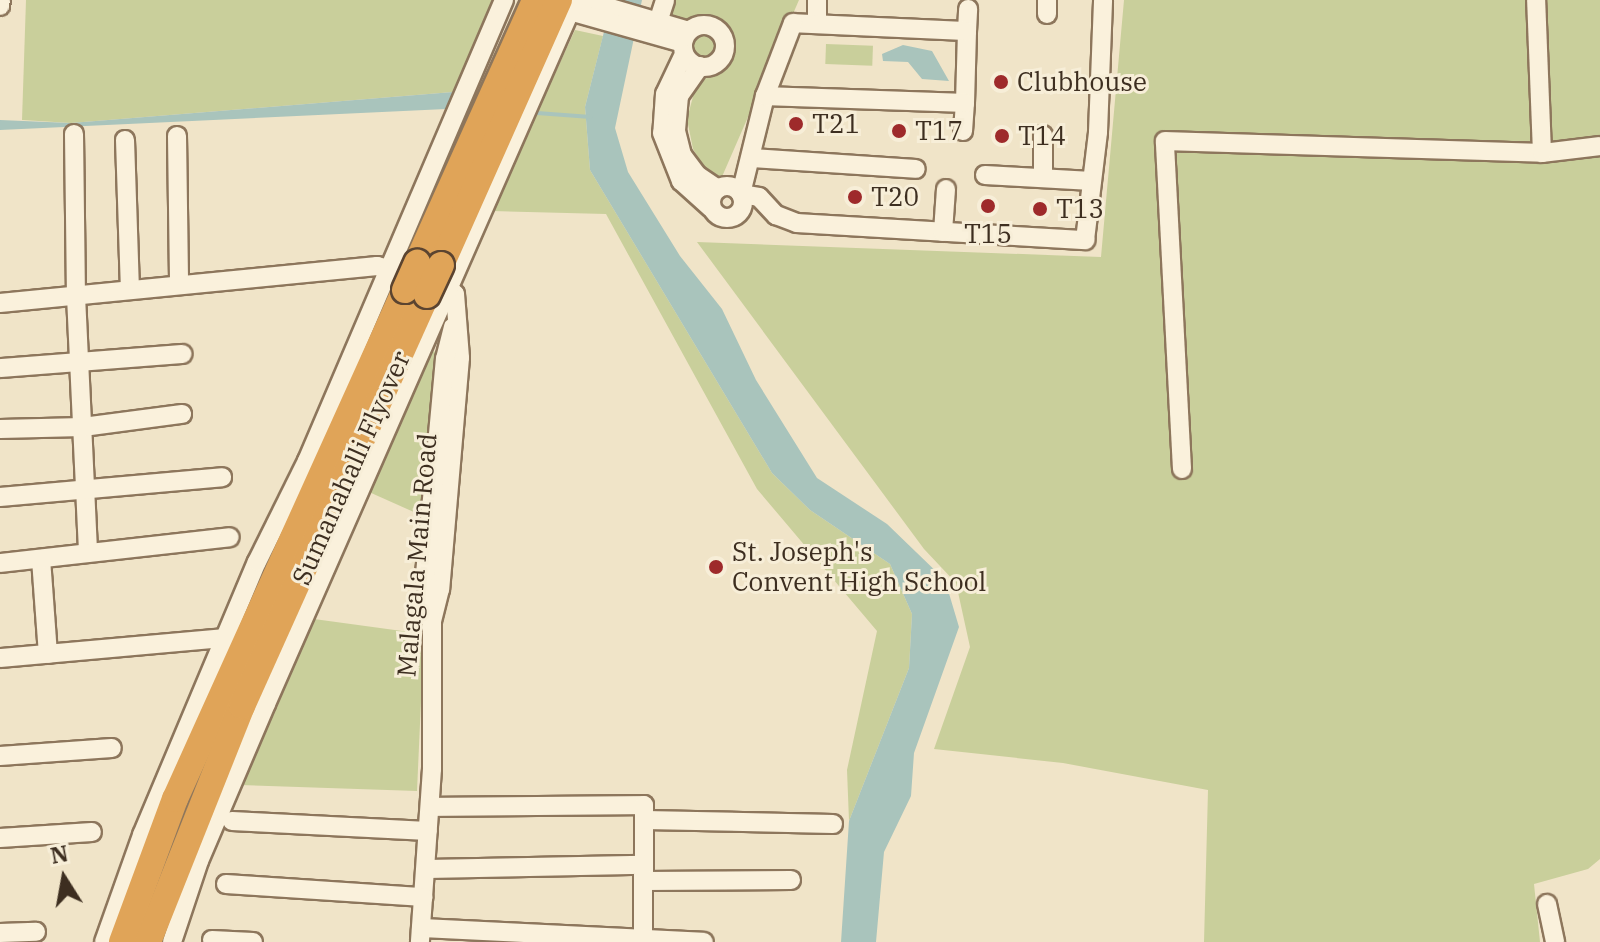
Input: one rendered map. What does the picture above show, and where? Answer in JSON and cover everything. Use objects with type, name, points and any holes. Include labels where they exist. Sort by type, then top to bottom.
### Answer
[{"type":"highway","name":"Sumanahalli Flyover","points":[[157,941],[242,706],[427,292],[429,264],[535,0]]},
{"type":"highway","name":"Sumanahalli Flyover","points":[[429,264],[575,4]]},
{"type":"highway","name":"Sumanahalli Flyover","points":[[122,942],[127,901],[181,784],[427,292]]},
{"type":"street","points":[[104,942],[127,901],[225,638],[307,461],[386,269],[504,0]]},
{"type":"street","points":[[654,26],[665,0]]},
{"type":"street","points":[[817,0],[817,24]]},
{"type":"street","points":[[729,190],[743,205],[733,217],[723,218],[681,181],[662,133],[665,94],[686,43],[709,26],[724,40],[720,59],[700,66],[679,96],[676,131],[682,155],[697,175],[729,190],[759,197],[776,215],[797,223],[1085,240],[1092,181],[1103,0]]},
{"type":"street","points":[[1536,0],[1542,153]]},
{"type":"street","points":[[0,303],[386,269],[427,292],[528,112],[575,4],[654,26],[686,43],[700,66]]},
{"type":"street","points":[[963,131],[968,9]]},
{"type":"street","points":[[711,208],[729,190],[752,158],[765,96],[793,23],[967,31]]},
{"type":"street","points":[[765,96],[965,103]]},
{"type":"street","points":[[74,134],[76,296],[83,364],[83,490],[88,553]]},
{"type":"street","points":[[1043,135],[1043,178]]},
{"type":"street","points":[[177,136],[179,285]]},
{"type":"street","points":[[125,140],[130,290]]},
{"type":"street","points":[[1182,469],[1165,141],[1542,153],[1600,146]]},
{"type":"street","points":[[752,158],[916,169]]},
{"type":"street","points":[[985,175],[1092,181]]},
{"type":"street","points":[[943,232],[946,189]]},
{"type":"street","name":"Malagala Main Road","points":[[421,935],[430,807],[432,622],[426,559],[445,359],[456,314],[427,292]]},
{"type":"street","points":[[0,368],[182,354]]},
{"type":"street","points":[[0,429],[83,427],[182,414]]},
{"type":"street","points":[[0,497],[222,477]]},
{"type":"street","points":[[0,563],[230,537]]},
{"type":"street","points":[[41,559],[48,654]]},
{"type":"street","points":[[0,658],[225,638]]},
{"type":"street","points":[[0,756],[112,748]]},
{"type":"street","points":[[430,807],[644,805],[643,941]]},
{"type":"street","points":[[645,820],[833,824]]},
{"type":"street","points":[[232,821],[428,831]]},
{"type":"street","points":[[0,838],[92,832]]},
{"type":"street","points":[[427,869],[644,873],[791,880]]},
{"type":"street","points":[[226,884],[424,897]]},
{"type":"street","points":[[1547,904],[1555,942]]},
{"type":"street","points":[[0,933],[36,932]]},
{"type":"street","points":[[421,935],[704,942]]},
{"type":"street","points":[[212,940],[253,942]]},
{"type":"green space","points":[[26,0],[492,0],[453,92],[71,123],[22,120]]},
{"type":"green space","points":[[670,0],[799,0],[721,179],[708,174],[693,149],[687,119],[695,89],[729,56],[731,32],[716,18],[692,23],[665,15]]},
{"type":"green space","points":[[1124,0],[1600,0],[1600,859],[1588,869],[1534,884],[1540,942],[1204,942],[1208,790],[1063,763],[934,749],[970,647],[956,583],[924,549],[697,242],[1101,257]]},
{"type":"green space","points":[[575,30],[603,36],[585,107],[590,170],[772,473],[810,510],[890,564],[912,614],[909,668],[849,821],[847,770],[877,631],[757,489],[606,214],[492,211]]},
{"type":"green space","points":[[703,32],[713,36],[717,46],[713,56],[703,60],[693,56],[689,46],[693,36]]},
{"type":"green space","points":[[826,44],[873,46],[872,66],[825,64]]},
{"type":"green space","points":[[430,351],[438,352],[425,517],[369,492]]},
{"type":"green space","points":[[314,619],[424,634],[417,791],[239,785]]},
{"type":"water","points":[[612,0],[642,0],[615,128],[628,172],[680,256],[722,309],[756,380],[817,478],[887,524],[945,580],[959,627],[914,753],[911,796],[884,852],[876,942],[841,942],[849,821],[909,668],[912,614],[890,564],[810,510],[772,473],[590,170],[585,107]]},
{"type":"water","points":[[903,45],[932,51],[949,81],[922,79],[908,62],[883,61],[882,54]]},
{"type":"water","points":[[453,92],[446,109],[0,130],[0,120],[71,123]]},
{"type":"waterway","points":[[537,113],[591,117]]},
{"type":"place","name":"Clubhouse","points":[[1001,82]]},
{"type":"place","name":"T21","points":[[796,124]]},
{"type":"place","name":"T17","points":[[899,131]]},
{"type":"place","name":"T14","points":[[1002,136]]},
{"type":"place","name":"T20","points":[[855,197]]},
{"type":"place","name":"T15","points":[[988,206]]},
{"type":"place","name":"T13","points":[[1040,209]]},
{"type":"place","name":"St. Joseph's Convent High School","points":[[716,567]]}]
